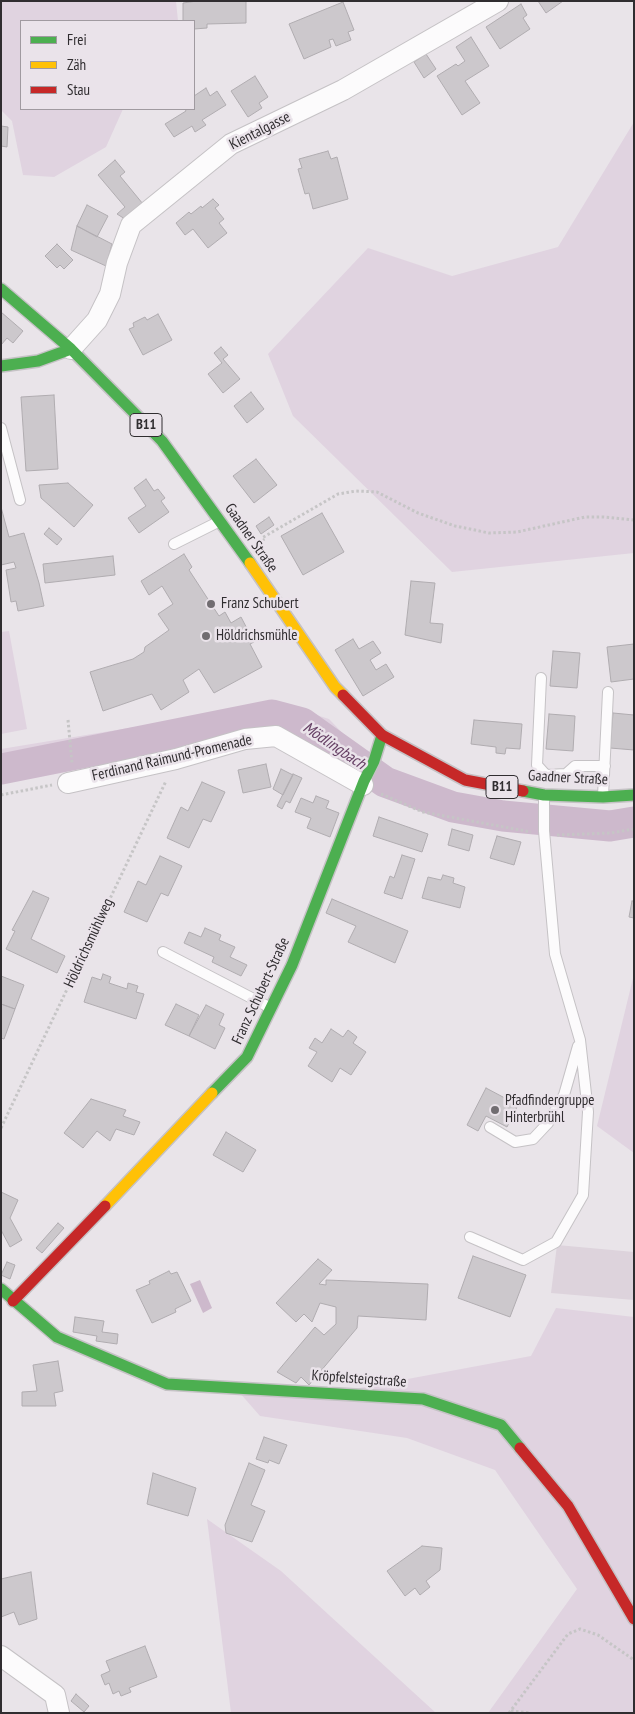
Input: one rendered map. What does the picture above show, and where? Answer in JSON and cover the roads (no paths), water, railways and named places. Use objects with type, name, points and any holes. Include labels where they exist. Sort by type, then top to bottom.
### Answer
[{"type":"street","name":"Kientalgasse","points":[[71,349],[97,320],[102,311],[110,294],[117,263],[131,225],[232,144],[343,90],[498,1]]},
{"type":"street","name":"Gaadner Straße","points":[[1,289],[71,349],[162,441],[221,520],[335,687],[382,735],[465,780],[544,795],[604,797],[634,795]]},
{"type":"street","points":[[1,366],[38,361],[71,349]]},
{"type":"street","name":"Franz Schubert-Straße","points":[[5,1298],[247,1057],[292,965],[363,783],[374,761],[382,735]]},
{"type":"street","name":"Ferdinand Raimund-Promenade","points":[[68,783],[176,758],[244,739],[276,736],[363,783]]},
{"type":"street","name":"Kröpfelsteigstraße","points":[[5,1298],[57,1337],[167,1384],[423,1399],[501,1425],[568,1506],[634,1619]]},
{"type":"street","points":[[1,1656],[55,1695],[59,1713]]},
{"type":"lane","points":[[1,428],[20,500]]},
{"type":"lane","points":[[174,544],[221,520]]},
{"type":"lane","points":[[541,678],[537,765],[546,775],[566,774],[575,766],[605,766]]},
{"type":"lane","points":[[604,797],[608,692]]},
{"type":"lane","points":[[470,1237],[523,1260],[556,1242],[583,1195],[588,1112],[580,1040],[555,954],[544,833],[544,795]]},
{"type":"lane","points":[[163,952],[270,1007]]},
{"type":"lane","points":[[490,1127],[515,1142],[534,1139],[548,1123],[564,1095],[580,1040]]},
{"type":"waterway","name":"Mödlingbach","points":[[1,769],[272,715],[302,723],[385,782],[453,807],[503,816],[610,826],[634,822]]},
{"type":"place","name":"Franz Schubert","points":[[211,604]]},
{"type":"place","name":"Höldrichsmühle","points":[[206,636]]},
{"type":"place","name":"Pfadfindergruppe Hinterbrühl","points":[[495,1110]]}]
